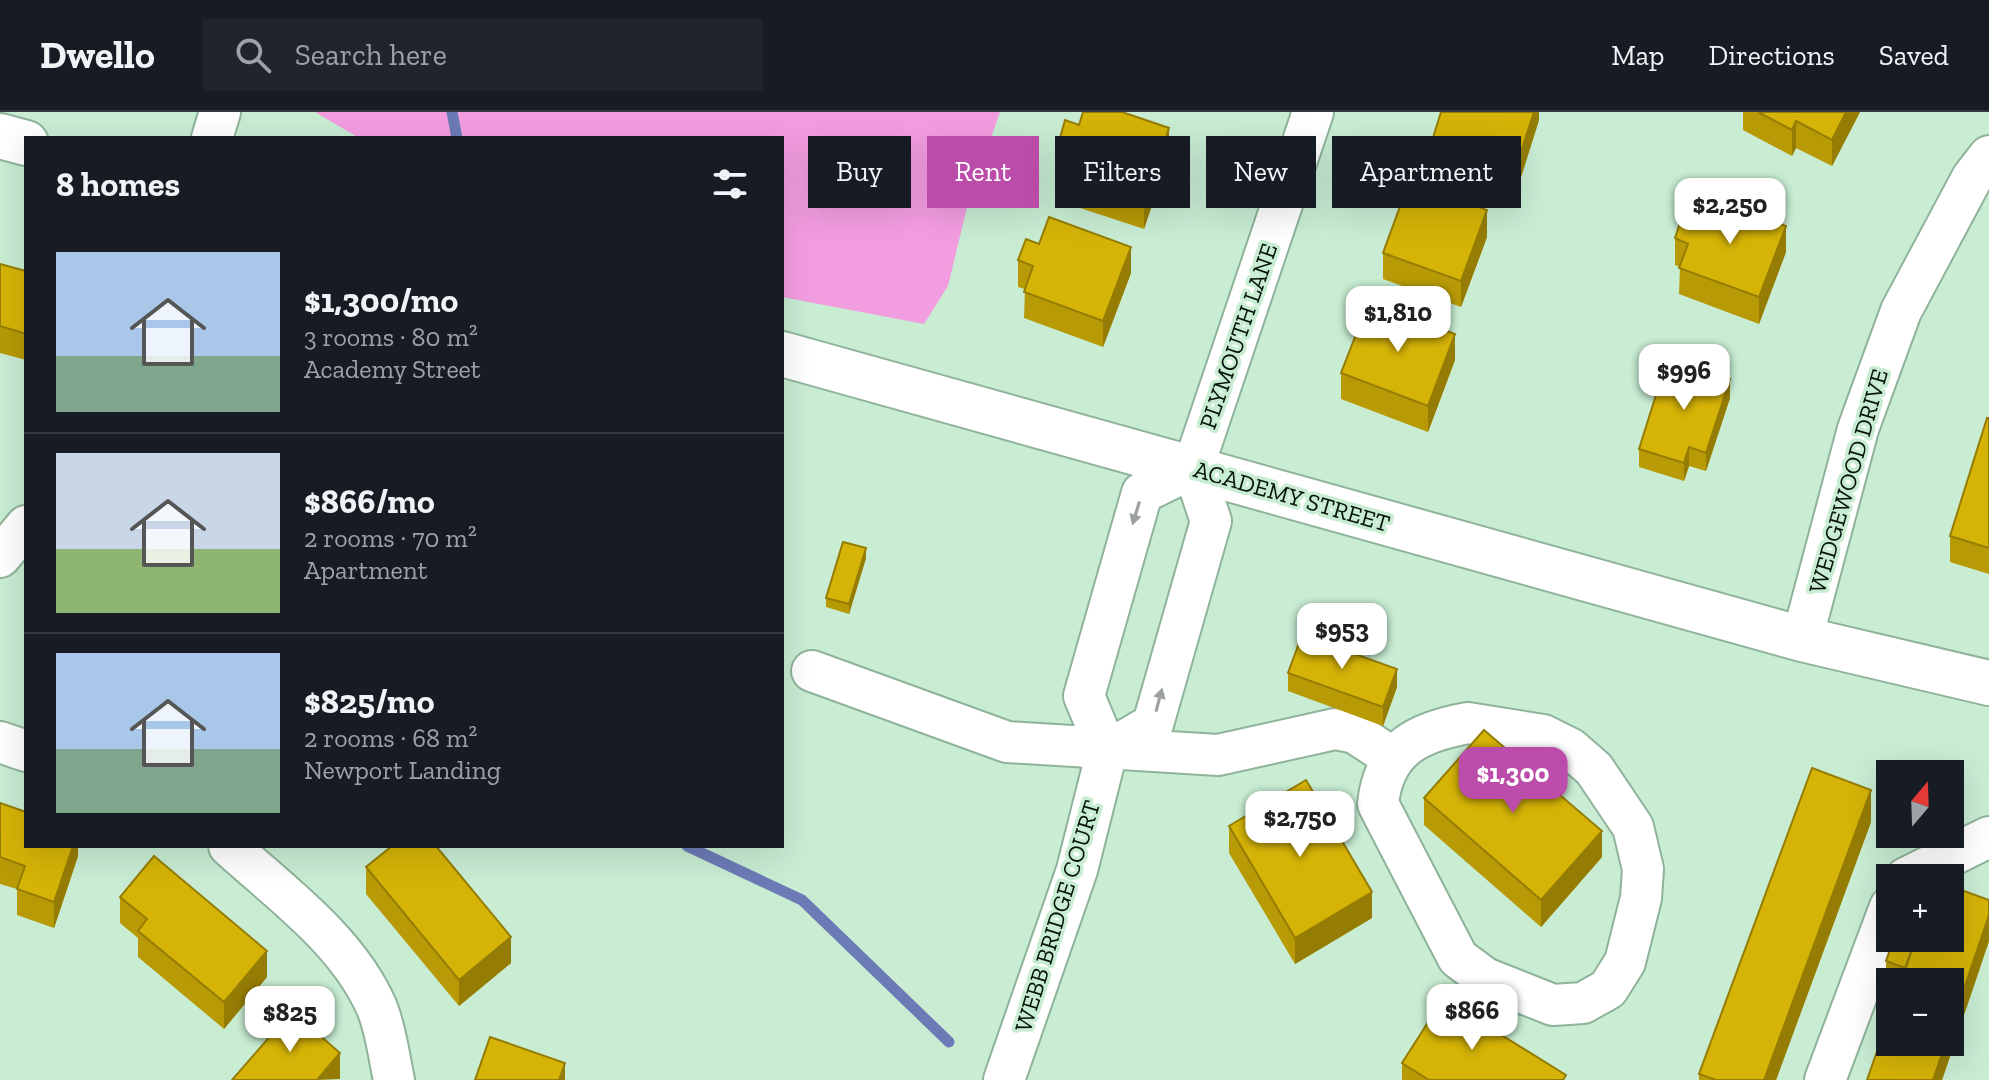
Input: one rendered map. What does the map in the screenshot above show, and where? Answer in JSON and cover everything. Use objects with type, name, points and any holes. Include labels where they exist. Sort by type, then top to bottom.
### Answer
[{"type":"street","points":[[213,136],[220,112]]},
{"type":"street","name":"PLYMOUTH LANE","points":[[1193,468],[1313,112]]},
{"type":"street","points":[[0,136],[24,142]]},
{"type":"street","name":"WEDGEWOOD DRIVE","points":[[1802,639],[1858,429],[1901,311],[1972,178],[1989,156]]},
{"type":"street","name":"ACADEMY STREET","points":[[784,355],[1802,639],[1989,683]]},
{"type":"street","points":[[1193,468],[1211,521],[1153,724],[1107,751],[1084,696],[1137,508],[1142,493],[1193,468]]},
{"type":"street","points":[[0,557],[24,528]]},
{"type":"street","points":[[812,671],[1007,742],[1107,751],[1218,755],[1335,729],[1355,733],[1393,758]]},
{"type":"street","points":[[1468,723],[1543,735],[1571,749],[1594,769],[1633,827],[1643,869],[1641,898],[1625,962],[1608,989],[1583,1003],[1553,1005],[1485,978],[1458,958],[1378,804],[1380,782],[1393,758],[1426,731],[1468,723]]},
{"type":"street","points":[[0,742],[24,750]]},
{"type":"street","name":"WEBB BRIDGE COURT","points":[[1004,1080],[1077,870],[1107,751]]},
{"type":"street","points":[[1934,864],[1989,837]]},
{"type":"street","points":[[231,848],[334,943],[360,976],[378,1010],[394,1080]]},
{"type":"street","points":[[1825,1080],[1876,944]]},
{"type":"shaded area","points":[[315,112],[1000,112],[992,136],[927,136],[927,208],[967,208],[948,286],[924,324],[784,297],[784,136],[356,136]]},
{"type":"building","points":[[1083,112],[1122,112],[1169,128],[1166,136],[1061,136],[1065,120],[1079,125]]},
{"type":"building","points":[[1441,112],[1534,112],[1521,152],[1521,136],[1434,136]]},
{"type":"building","points":[[1758,112],[1846,112],[1832,140],[1796,121],[1792,130]]},
{"type":"building","points":[[1706,197],[1786,226],[1759,297],[1679,268],[1688,244],[1675,238],[1682,217],[1697,223]]},
{"type":"building","points":[[1399,208],[1487,210],[1461,281],[1383,253]]},
{"type":"building","points":[[1049,217],[1131,247],[1103,321],[1024,292],[1033,266],[1018,260],[1026,239],[1039,244]]},
{"type":"building","points":[[0,264],[24,270],[24,333],[0,326]]},
{"type":"building","points":[[1369,301],[1455,334],[1428,406],[1341,373]]},
{"type":"building","points":[[1667,360],[1730,379],[1706,453],[1689,447],[1684,463],[1639,449]]},
{"type":"building","points":[[1989,418],[1989,548],[1950,536]]},
{"type":"building","points":[[843,542],[866,548],[849,604],[826,598]]},
{"type":"building","points":[[1302,635],[1397,669],[1383,707],[1288,673]]},
{"type":"building","points":[[1484,730],[1602,831],[1541,900],[1424,798]]},
{"type":"building","points":[[1812,768],[1871,790],[1764,1080],[1716,1080],[1699,1074]]},
{"type":"building","points":[[1306,780],[1372,892],[1295,938],[1229,826]]},
{"type":"building","points":[[0,803],[24,811],[24,848],[72,848],[54,902],[17,889],[25,866],[0,857]]},
{"type":"building","points":[[390,848],[438,848],[511,937],[459,980],[366,867]]},
{"type":"building","points":[[154,856],[267,951],[224,1002],[138,931],[147,919],[120,897]]},
{"type":"building","points":[[1964,891],[1989,900],[1989,915],[1964,989],[1964,968],[1906,968],[1911,952],[1964,952]]},
{"type":"building","points":[[1889,952],[1911,952],[1905,968],[1886,961]]},
{"type":"building","points":[[1443,999],[1566,1075],[1563,1080],[1429,1080],[1402,1063]]},
{"type":"building","points":[[292,1011],[340,1053],[317,1080],[232,1080]]},
{"type":"building","points":[[490,1037],[565,1063],[559,1080],[475,1080]]},
{"type":"building","points":[[1876,1054],[1941,1056],[1933,1080],[1867,1080]]},
{"type":"waterway","points":[[452,112],[457,136]]},
{"type":"waterway","points":[[691,848],[802,900],[949,1042]]}]
